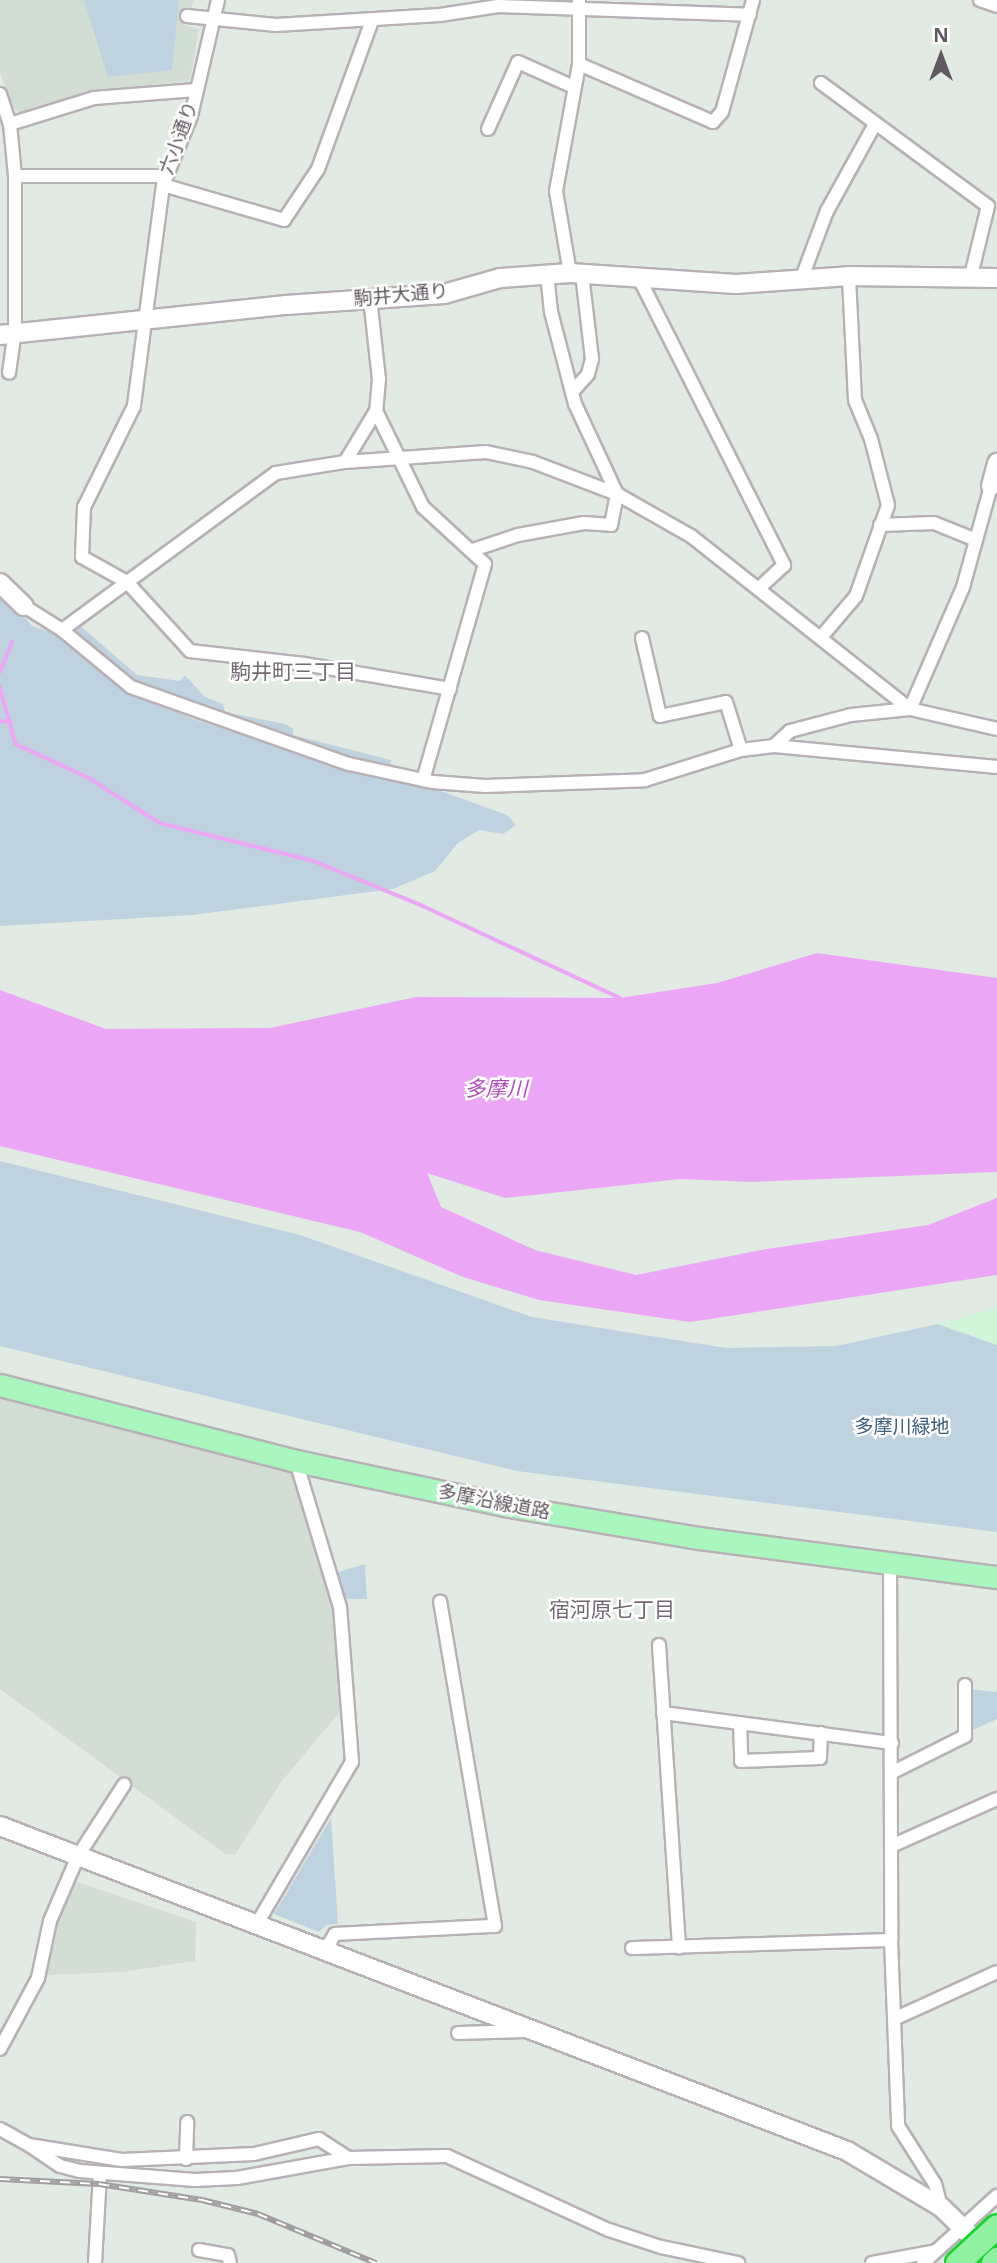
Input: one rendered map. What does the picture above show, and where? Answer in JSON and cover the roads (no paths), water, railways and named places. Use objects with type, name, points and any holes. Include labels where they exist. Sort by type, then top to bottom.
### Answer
[{"type":"highway","points":[[957,2263],[997,2226]]},
{"type":"main road","name":"多摩沿線道路","points":[[0,1385],[296,1461],[611,1525],[997,1577]]},
{"type":"street","name":"六小通り","points":[[127,582],[82,557],[80,542],[84,507],[134,406],[143,320],[164,181],[191,116],[218,0]]},
{"type":"street","points":[[579,64],[713,122],[722,112],[752,0]]},
{"type":"street","points":[[980,0],[997,6]]},
{"type":"street","points":[[187,16],[276,25],[372,20],[498,6],[579,5],[750,15]]},
{"type":"street","points":[[572,391],[588,374],[592,359],[576,273],[556,191],[579,64],[579,5]]},
{"type":"street","points":[[15,176],[164,181],[284,220],[317,169],[372,20]]},
{"type":"street","points":[[488,129],[517,62],[574,87]]},
{"type":"street","points":[[821,83],[988,206],[971,276]]},
{"type":"street","points":[[6,129],[94,98],[196,90]]},
{"type":"street","points":[[0,94],[15,176],[7,334],[9,373]]},
{"type":"street","points":[[802,280],[827,211],[875,124]]},
{"type":"street","name":"駒井大通り","points":[[7,334],[370,298],[444,294],[500,278],[547,274],[576,273],[736,284],[849,276],[997,278]]},
{"type":"street","points":[[473,550],[517,536],[584,523],[611,525],[617,494],[572,391],[547,274]]},
{"type":"street","points":[[822,636],[856,596],[888,505],[871,439],[855,400],[849,276]]},
{"type":"street","points":[[639,278],[784,565],[758,589]]},
{"type":"street","points":[[345,462],[376,411],[379,379],[370,298]]},
{"type":"street","points":[[376,411],[423,507],[473,550],[485,564],[423,780]]},
{"type":"street","points":[[62,630],[276,473],[345,462],[499,454],[617,494],[691,536],[822,636],[910,709]]},
{"type":"street","points":[[910,709],[963,587],[997,463]]},
{"type":"street","points":[[880,525],[934,523],[976,540]]},
{"type":"street","points":[[127,582],[190,651],[304,664],[450,689]]},
{"type":"street","points":[[4,589],[143,692],[349,764],[423,780],[471,786],[645,780],[741,750],[774,746],[997,767]]},
{"type":"street","points":[[642,638],[660,716],[726,702],[741,750]]},
{"type":"street","points":[[774,746],[790,732],[851,715],[910,709],[997,729]]},
{"type":"street","points":[[258,1922],[352,1762],[340,1607],[296,1461]]},
{"type":"street","points":[[890,1564],[891,1940],[898,2126],[935,2183],[941,2207]]},
{"type":"street","points":[[326,1949],[335,1934],[495,1926],[440,1602]]},
{"type":"street","points":[[659,1645],[679,1947]]},
{"type":"street","points":[[891,1773],[965,1736],[965,1685]]},
{"type":"street","points":[[663,1713],[892,1743]]},
{"type":"street","points":[[740,1723],[741,1761],[820,1758],[821,1733]]},
{"type":"street","points":[[0,2049],[38,1978],[50,1921],[78,1856],[124,1785]]},
{"type":"street","points":[[891,1846],[997,1800]]},
{"type":"street","points":[[0,1826],[258,1922],[847,2151],[941,2207],[996,2261]]},
{"type":"street","points":[[632,1948],[891,1940]]},
{"type":"street","points":[[896,2018],[997,1972]]},
{"type":"street","points":[[457,2033],[541,2031]]},
{"type":"street","points":[[186,2159],[187,2122]]},
{"type":"street","points":[[0,2129],[60,2166],[100,2174],[195,2180],[260,2174],[348,2158],[447,2156],[609,2230],[720,2262],[738,2263]]},
{"type":"street","points":[[29,2145],[122,2160],[186,2159],[254,2154],[319,2139],[348,2158]]},
{"type":"street","points":[[94,2263],[100,2174]]},
{"type":"street","points":[[923,2263],[997,2196]]},
{"type":"street","points":[[200,2250],[228,2255],[230,2263]]},
{"type":"street","points":[[872,2263],[936,2251]]},
{"type":"water","name":"多摩川","points":[[817,953],[997,978],[997,1172],[752,1182],[681,1179],[505,1198],[427,1173],[441,1207],[535,1250],[636,1275],[761,1250],[928,1225],[997,1198],[997,1275],[690,1322],[539,1300],[463,1277],[360,1232],[0,1146],[0,990],[106,1029],[270,1028],[416,997],[620,998],[717,983]]},
{"type":"waterway","points":[[0,672],[12,642]]},
{"type":"waterway","points":[[0,687],[16,744],[89,778],[160,823],[314,861],[423,906],[620,998]]},
{"type":"waterway","points":[[0,721],[10,722]]},
{"type":"railway","points":[[0,2179],[99,2184],[202,2200],[258,2214],[376,2263]]},
{"type":"district","name":"駒井町三丁目","points":[[293,671]]},
{"type":"district","name":"宿河原七丁目","points":[[612,1609]]},
{"type":"park label","name":"多摩川緑地","points":[[902,1427]]}]
